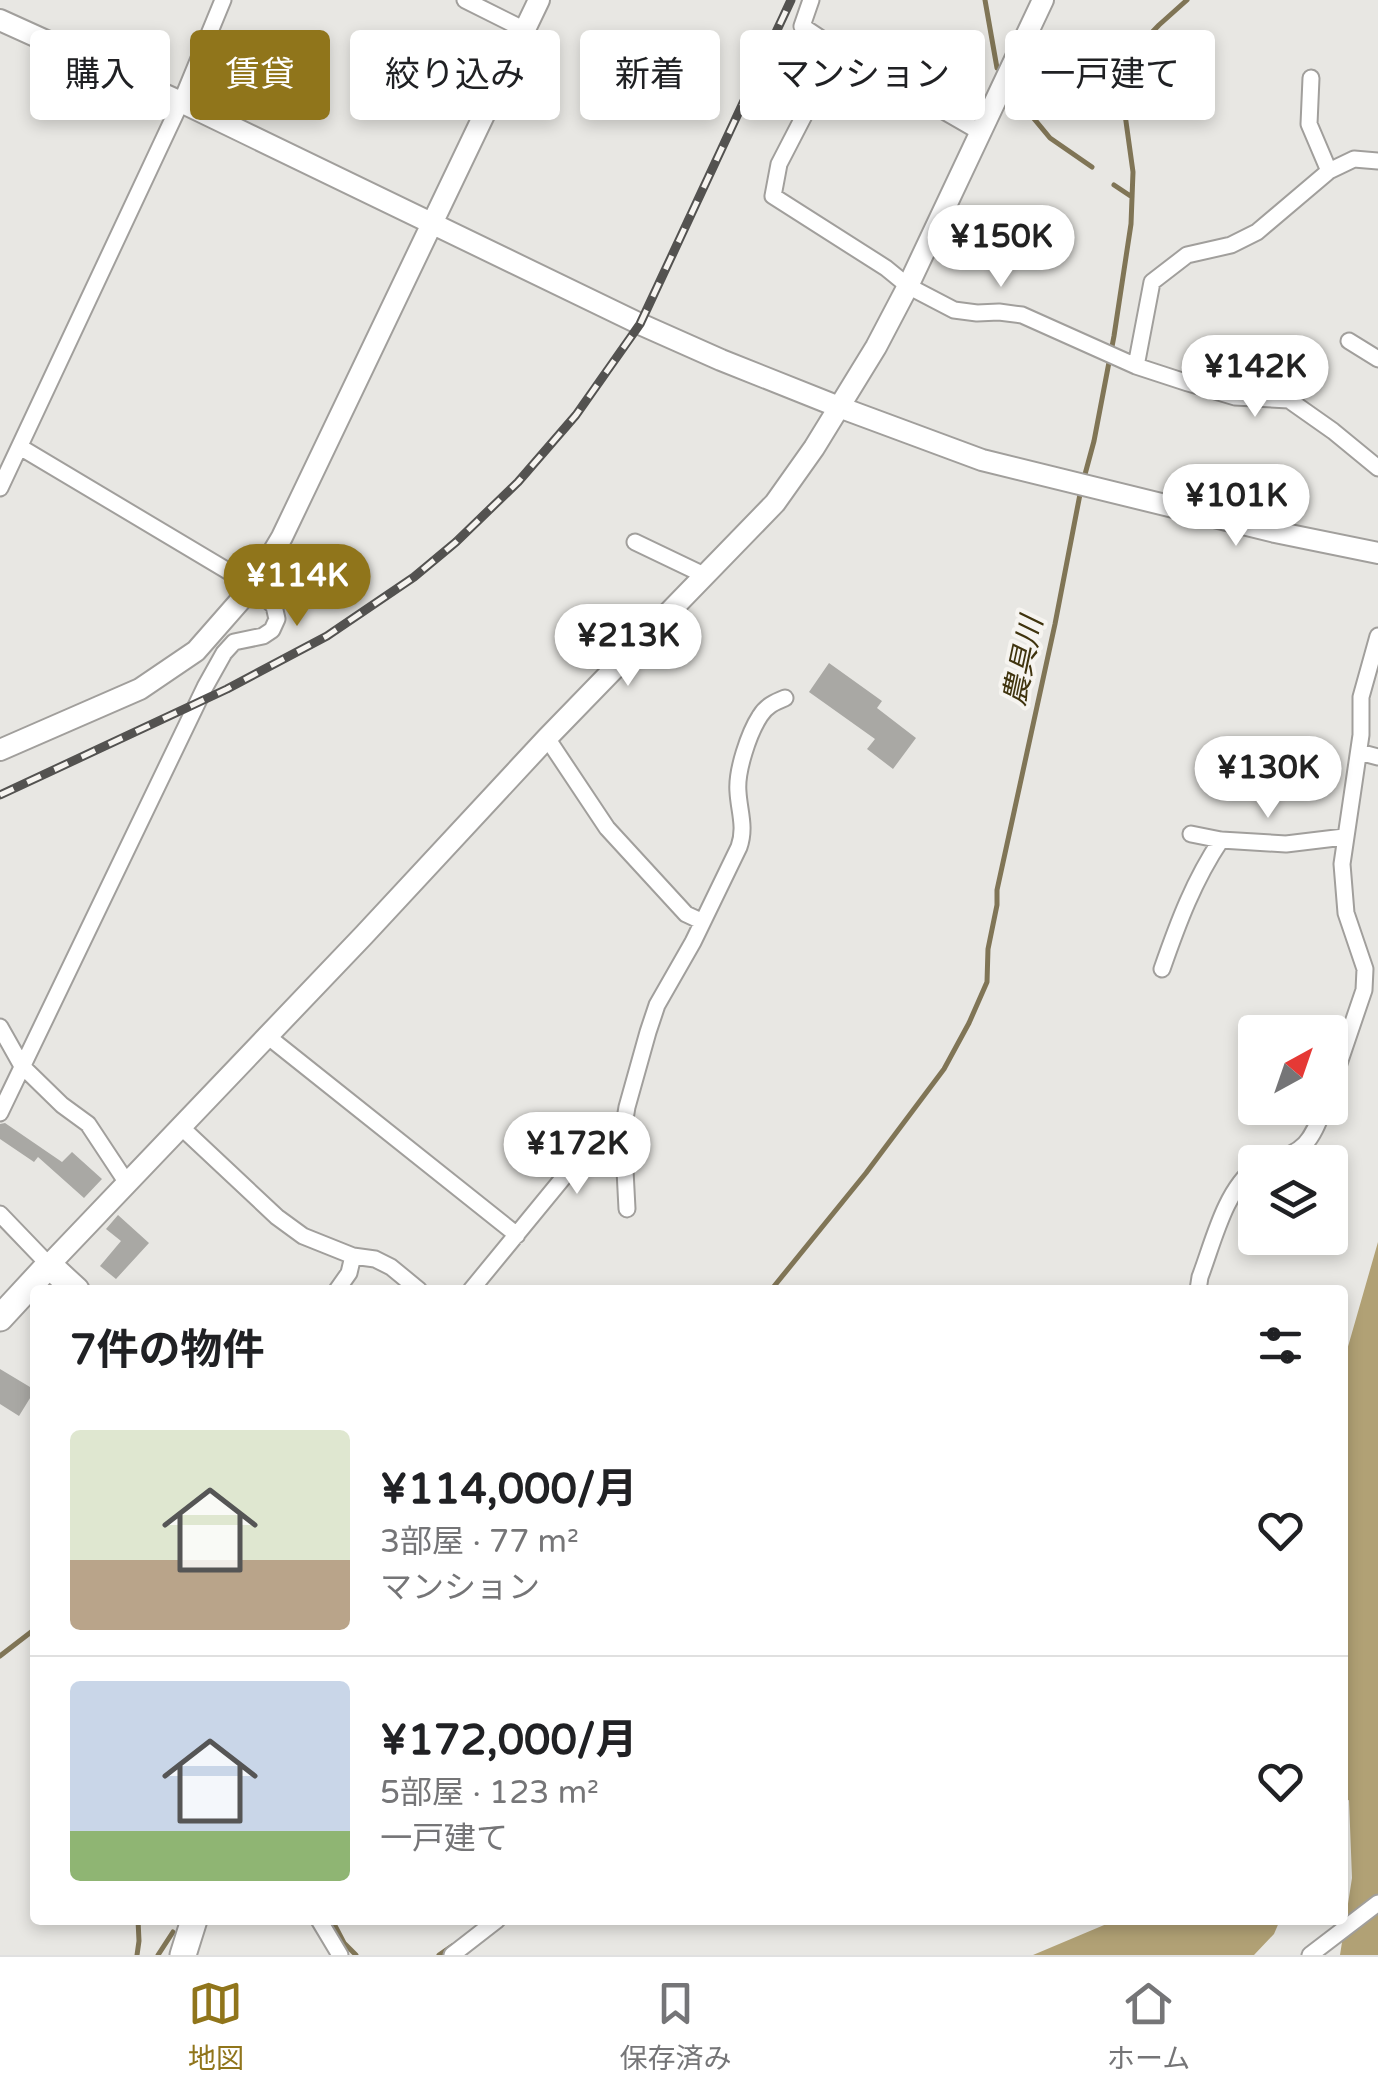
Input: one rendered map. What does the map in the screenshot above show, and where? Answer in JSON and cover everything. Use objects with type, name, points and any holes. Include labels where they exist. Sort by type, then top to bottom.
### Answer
[{"type":"main road","points":[[0,1318],[49,1264],[71,1285]]},
{"type":"main road","points":[[183,1955],[192,1925]]},
{"type":"street","points":[[0,488],[181,102],[223,0]]},
{"type":"street","points":[[465,0],[525,30],[539,0]]},
{"type":"street","points":[[808,30],[802,26],[811,0]]},
{"type":"street","points":[[0,1214],[49,1264],[774,503],[814,448],[876,347],[1044,0]]},
{"type":"street","points":[[0,20],[181,102],[640,324],[839,407],[982,460],[1275,532],[1378,553]]},
{"type":"street","points":[[1311,78],[1309,124],[1329,171]]},
{"type":"street","points":[[0,750],[140,689],[196,651],[253,586],[282,537],[481,120]]},
{"type":"street","points":[[802,120],[779,164],[773,196],[908,286],[954,310],[1022,315],[1132,364],[1236,397],[1288,400],[1333,430],[1378,468]]},
{"type":"street","points":[[959,120],[980,132]]},
{"type":"street","points":[[1132,364],[1152,282],[1187,255],[1232,244],[1257,232],[1329,171],[1354,159],[1378,161]]},
{"type":"street","points":[[1349,342],[1378,359]]},
{"type":"street","points":[[0,1114],[214,670],[234,642],[262,636],[272,630],[277,619],[274,606],[253,586],[20,446]]},
{"type":"street","points":[[635,542],[706,576]]},
{"type":"street","points":[[1348,1037],[1364,990],[1365,969],[1342,896],[1344,837],[1359,752],[1361,698],[1378,636]]},
{"type":"street","points":[[627,1210],[623,1131],[657,1005],[743,836],[738,790],[745,753],[761,714],[785,698]]},
{"type":"street","points":[[547,738],[606,828],[686,914],[702,922]]},
{"type":"street","points":[[1359,752],[1378,757]]},
{"type":"street","points":[[1191,834],[1286,844],[1344,837]]},
{"type":"street","points":[[1162,969],[1190,893],[1204,864],[1222,840]]},
{"type":"street","points":[[0,1027],[22,1066],[88,1124],[127,1183]]},
{"type":"street","points":[[266,1035],[517,1235]]},
{"type":"street","points":[[181,1127],[277,1217],[303,1236],[353,1256],[375,1259],[413,1285]]},
{"type":"street","points":[[475,1285],[595,1139],[610,1131],[623,1131]]},
{"type":"street","points":[[1199,1285],[1238,1185]]},
{"type":"street","points":[[340,1285],[353,1256]]},
{"type":"street","points":[[1310,1955],[1378,1903]]},
{"type":"street","points":[[322,1925],[340,1955]]},
{"type":"street","points":[[452,1955],[490,1925]]},
{"type":"shaded area","points":[[1378,1242],[1378,1955],[1340,1955],[1345,1925],[1348,1925],[1352,1878],[1348,1800],[1348,1347]]},
{"type":"shaded area","points":[[1104,1925],[1278,1925],[1254,1955],[1033,1955]]},
{"type":"building","points":[[829,663],[882,701],[877,708],[916,738],[893,769],[867,749],[875,739],[809,692]]},
{"type":"building","points":[[5,1123],[62,1162],[72,1152],[102,1179],[84,1198],[38,1157],[34,1162],[0,1139],[0,1124]]},
{"type":"building","points":[[118,1215],[149,1243],[116,1279],[100,1266],[121,1241],[106,1229]]},
{"type":"building","points":[[0,1369],[30,1387],[30,1398],[19,1416],[0,1404]]},
{"type":"waterway","points":[[985,0],[997,68]]},
{"type":"waterway","name":"農具川","points":[[1084,478],[1114,336],[1131,224],[1133,172],[1123,100],[1128,74],[1136,49],[1187,0]]},
{"type":"waterway","points":[[1035,120],[1050,138],[1092,167]]},
{"type":"waterway","points":[[1114,185],[1132,197]]},
{"type":"waterway","name":"農具川","points":[[775,1285],[944,1069],[987,982],[997,890],[1081,489]]},
{"type":"waterway","name":"農具川","points":[[0,1656],[30,1633]]},
{"type":"waterway","points":[[137,1955],[138,1925]]},
{"type":"waterway","points":[[335,1925],[356,1955]]},
{"type":"waterway","points":[[158,1955],[173,1932]]},
{"type":"waterway","points":[[439,1955],[452,1946]]},
{"type":"railway","points":[[0,795],[227,689],[327,636],[414,577],[518,482],[576,415],[640,324],[791,0]]}]
